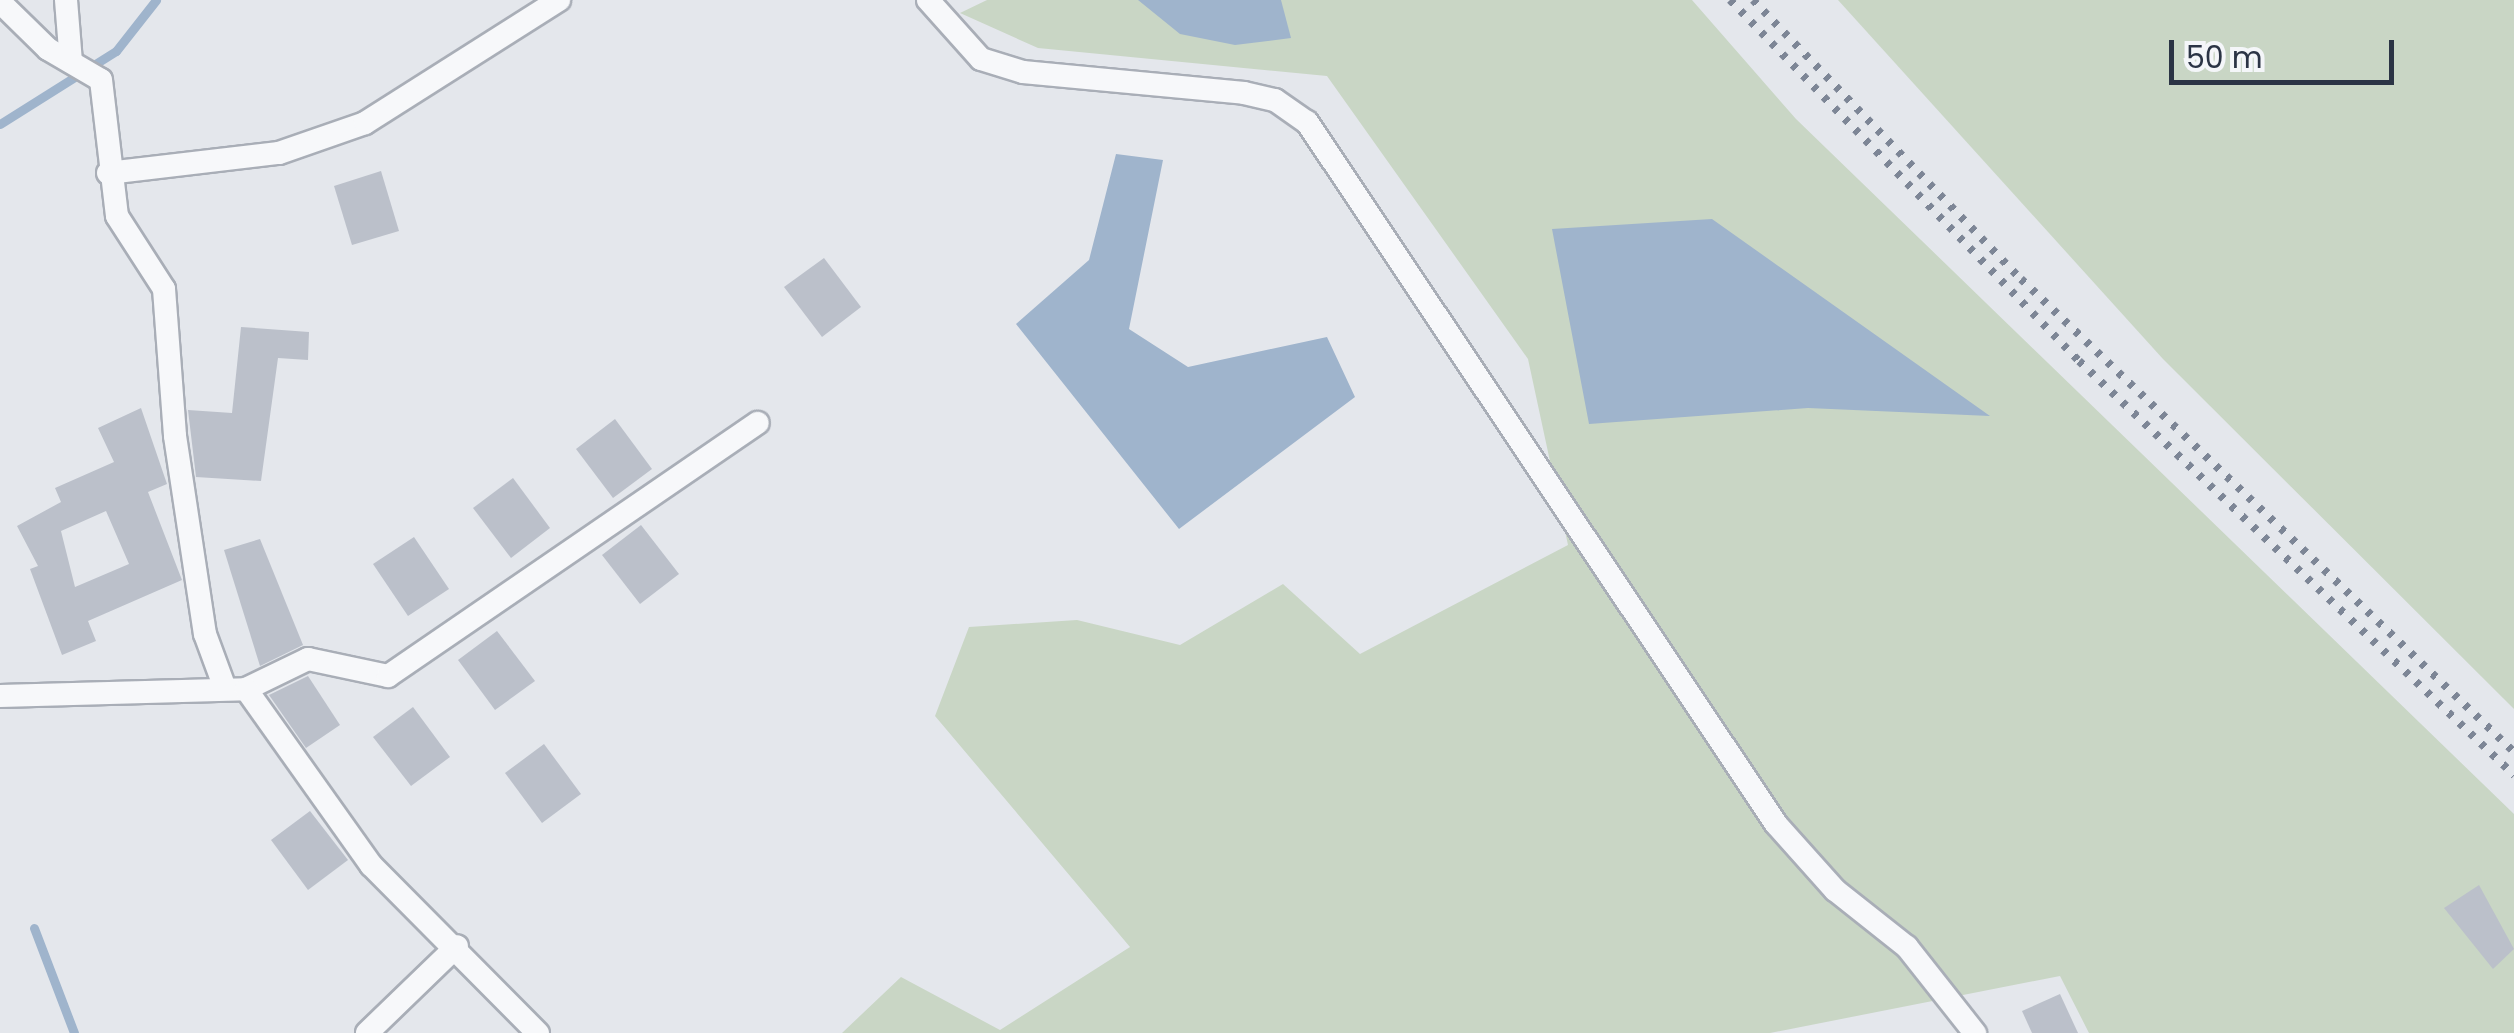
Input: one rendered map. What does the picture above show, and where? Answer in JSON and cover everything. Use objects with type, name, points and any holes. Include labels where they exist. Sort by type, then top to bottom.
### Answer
[{"type":"street","points":[[66,0],[71,62]]},
{"type":"street","points":[[108,173],[278,153],[365,123],[558,0]]},
{"type":"street","points":[[928,0],[981,59],[1023,72],[1244,93],[1275,100],[1307,122],[1776,824],[1835,890],[1907,947],[1975,1033]]},
{"type":"street","points":[[0,2],[71,62],[101,80],[108,173],[116,216],[164,288],[174,436],[204,634],[222,684]]},
{"type":"street","points":[[0,696],[222,684],[246,689],[308,659],[388,676],[758,423]]},
{"type":"street","points":[[246,689],[371,865],[420,921],[457,946],[538,1033]]},
{"type":"street","points":[[367,1033],[457,946]]},
{"type":"green space","points":[[987,0],[1692,0],[1796,119],[2514,814],[2514,1033],[2089,1033],[2060,976],[1770,1033],[842,1033],[901,977],[1000,1030],[1130,947],[935,716],[969,627],[1077,620],[1180,645],[1283,584],[1360,654],[1568,545],[1528,359],[1327,76],[1038,48],[960,13]]},
{"type":"green space","points":[[1838,0],[2514,0],[2514,709],[2163,359]]},
{"type":"water","points":[[1138,0],[1281,0],[1291,38],[1235,45],[1180,34]]},
{"type":"water","points":[[1116,154],[1163,160],[1129,329],[1188,367],[1327,337],[1355,397],[1179,529],[1016,324],[1089,260]]},
{"type":"water","points":[[1712,219],[1990,416],[1808,408],[1589,424],[1552,229]]},
{"type":"building","points":[[381,171],[399,231],[352,245],[334,186]]},
{"type":"building","points":[[824,258],[861,307],[822,337],[784,287]]},
{"type":"building","points":[[241,327],[309,332],[308,360],[278,358],[261,481],[196,477],[188,410],[232,413]]},
{"type":"building","points":[[141,408],[167,484],[148,492],[182,580],[88,621],[96,641],[62,655],[30,569],[38,566],[17,526],[61,502],[55,488],[114,462],[98,428]],"holes":[[[106,511],[129,564],[75,587],[61,531]]]},
{"type":"building","points":[[615,419],[652,469],[613,498],[576,449]]},
{"type":"building","points":[[513,478],[550,528],[511,558],[473,508]]},
{"type":"building","points":[[641,525],[679,574],[640,604],[602,555]]},
{"type":"building","points":[[414,537],[449,589],[408,616],[373,564]]},
{"type":"building","points":[[260,539],[303,645],[260,666],[224,550]]},
{"type":"building","points":[[497,631],[535,681],[495,710],[458,660]]},
{"type":"building","points":[[308,676],[340,725],[306,748],[269,695]]},
{"type":"building","points":[[413,707],[450,757],[411,786],[373,737]]},
{"type":"building","points":[[544,744],[581,794],[542,823],[505,773]]},
{"type":"building","points":[[310,811],[348,860],[308,890],[271,840]]},
{"type":"building","points":[[2479,885],[2514,949],[2493,969],[2444,908]]},
{"type":"building","points":[[2060,994],[2078,1033],[2032,1033],[2022,1011]]},
{"type":"waterway","points":[[0,124],[116,51],[156,0]]},
{"type":"waterway","points":[[34,928],[74,1033]]},
{"type":"railway","points":[[1730,0],[2079,361],[2514,775]]},
{"type":"railway","points":[[1753,0],[2021,279],[2514,752]]}]
